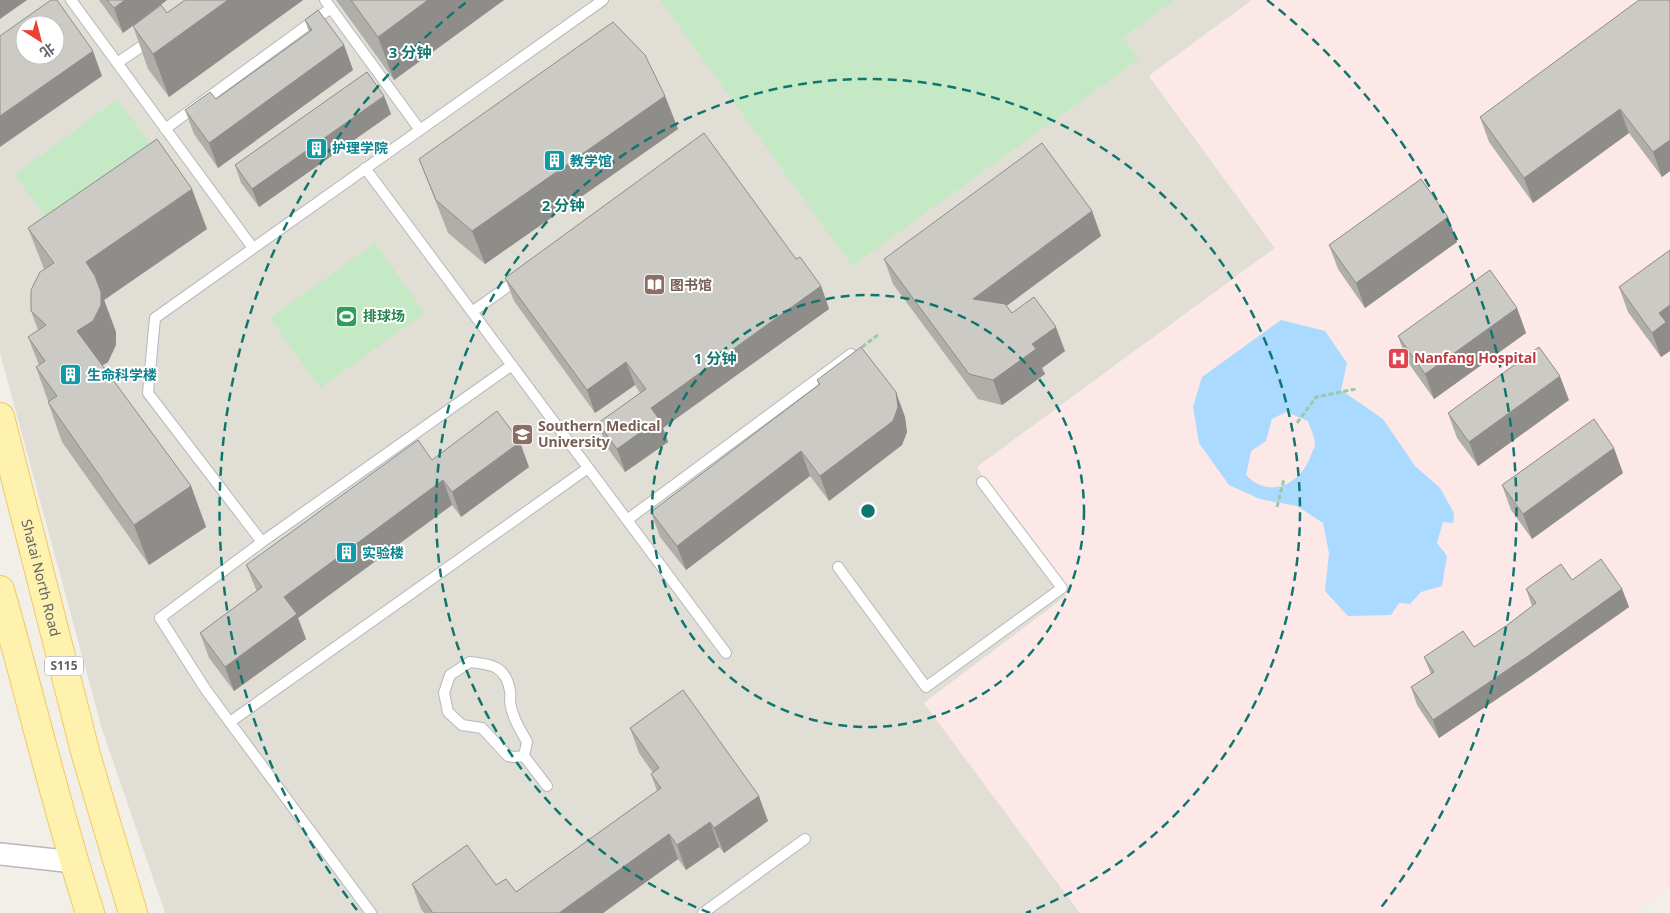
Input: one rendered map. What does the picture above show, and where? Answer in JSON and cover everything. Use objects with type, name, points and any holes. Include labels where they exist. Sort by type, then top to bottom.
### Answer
[{"type":"main road","name":"Shatai North Road","points":[[0,417],[86,755],[133,913]]},
{"type":"main road","name":"S115","points":[[0,590],[74,862],[90,913]]},
{"type":"street","points":[[0,854],[74,862]]},
{"type":"lane","points":[[70,0],[253,248]]},
{"type":"lane","points":[[262,542],[148,393],[155,318],[603,0]]},
{"type":"lane","points":[[165,129],[328,4],[420,130]]},
{"type":"lane","points":[[117,64],[158,35]]},
{"type":"lane","points":[[366,168],[726,653]]},
{"type":"lane","points":[[472,312],[529,271]]},
{"type":"lane","points":[[627,520],[851,354]]},
{"type":"lane","points":[[371,913],[206,690],[160,618],[262,542],[512,365]]},
{"type":"lane","points":[[230,722],[588,468]]},
{"type":"lane","points":[[838,567],[926,687],[1062,588],[982,482]]},
{"type":"lane","points":[[524,756],[508,756],[482,728],[462,725],[448,712],[444,693],[450,675],[470,662],[491,664],[503,673],[510,691],[510,702],[515,720],[527,742],[524,756],[547,786]]},
{"type":"lane","points":[[703,913],[805,838]]},
{"type":"path","points":[[851,354],[879,334]]},
{"type":"path","points":[[1297,423],[1316,397],[1356,389]]},
{"type":"path","points":[[1277,507],[1284,479]]},
{"type":"shaded area","name":"Southern Medical University","points":[[0,0],[1252,0],[1149,76],[1275,248],[977,467],[1066,596],[924,703],[1080,913],[165,913],[102,729],[0,353]]},
{"type":"shaded area","name":"Nanfang Hospital","points":[[1252,0],[1670,0],[1670,886],[1632,913],[1080,913],[924,703],[1066,596],[977,467],[1275,248],[1149,76]]},
{"type":"green space","points":[[660,0],[1174,0],[1123,37],[1139,59],[852,266]]},
{"type":"green space","points":[[117,99],[168,168],[66,244],[15,175]]},
{"type":"green space","name":"排球场","points":[[375,243],[425,313],[320,388],[270,318]]},
{"type":"water","points":[[1281,320],[1325,331],[1347,363],[1341,390],[1383,419],[1415,466],[1440,488],[1454,513],[1453,523],[1443,522],[1437,543],[1447,556],[1442,586],[1421,592],[1410,604],[1399,603],[1391,615],[1348,616],[1325,591],[1329,553],[1323,523],[1297,506],[1260,499],[1229,485],[1199,443],[1193,407],[1202,377]],"holes":[[[1286,412],[1308,421],[1315,447],[1300,474],[1292,481],[1274,487],[1265,486],[1255,483],[1246,475],[1251,451],[1266,441],[1272,419]]]},
{"type":"building","points":[[51,0],[57,0],[93,51],[0,116],[0,36],[15,25],[15,65],[65,65],[65,15],[30,15]]},
{"type":"building","points":[[107,0],[125,0],[114,8]]},
{"type":"building","points":[[185,0],[228,0],[153,54],[133,26],[161,5],[167,13]]},
{"type":"building","points":[[351,0],[428,0],[378,37]]},
{"type":"building","points":[[1639,0],[1670,0],[1670,140],[1653,152],[1620,109],[1524,178],[1480,117]]},
{"type":"building","points":[[318,10],[344,45],[209,143],[185,110],[210,92],[216,99],[312,30],[305,20]]},
{"type":"building","points":[[613,22],[645,55],[665,96],[472,231],[436,200],[419,159]]},
{"type":"building","points":[[367,72],[384,96],[252,189],[235,165]]},
{"type":"building","name":"图书馆","points":[[704,133],[796,259],[800,257],[821,286],[651,408],[659,419],[617,449],[598,423],[646,389],[626,362],[587,390],[505,278]]},
{"type":"building","name":"生命科学楼","points":[[157,139],[192,189],[86,262],[95,276],[101,292],[101,305],[93,321],[77,331],[191,486],[134,525],[48,402],[57,396],[36,367],[45,361],[28,337],[46,325],[31,311],[31,290],[40,272],[54,263],[28,228]]},
{"type":"building","points":[[1042,143],[1092,211],[973,299],[1005,304],[1012,313],[1034,297],[1056,327],[1032,344],[1036,349],[993,380],[969,374],[884,259]]},
{"type":"building","points":[[1421,179],[1448,217],[1356,283],[1329,245]]},
{"type":"building","points":[[1670,250],[1670,305],[1659,313],[1666,322],[1652,333],[1619,287]]},
{"type":"building","points":[[1490,270],[1517,308],[1425,374],[1398,336]]},
{"type":"building","points":[[861,347],[896,392],[898,407],[893,421],[820,476],[801,451],[677,546],[651,512],[820,384],[817,380]]},
{"type":"building","points":[[1539,347],[1560,376],[1469,442],[1448,413]]},
{"type":"building","points":[[497,411],[520,442],[452,492],[443,480],[284,597],[297,614],[225,667],[200,633],[262,587],[246,565],[418,440],[432,460]]},
{"type":"building","points":[[1594,419],[1614,448],[1523,514],[1502,485]]},
{"type":"building","points":[[1601,559],[1622,589],[1528,656],[1433,720],[1411,687],[1434,672],[1424,657],[1463,631],[1474,647],[1536,603],[1526,589],[1561,564],[1572,580]]},
{"type":"building","points":[[683,690],[759,796],[714,828],[710,822],[677,845],[669,834],[559,913],[433,913],[412,884],[467,845],[496,885],[506,879],[516,892],[661,788],[651,774],[659,768],[630,728]]},
{"type":"place","name":"护理学院","points":[[316,148]]},
{"type":"place","name":"教学馆","points":[[554,161]]},
{"type":"place","name":"图书馆","points":[[654,285]]},
{"type":"place","name":"排球场","points":[[347,316]]},
{"type":"place","name":"Nanfang Hospital","points":[[1398,358]]},
{"type":"place","name":"生命科学楼","points":[[71,375]]},
{"type":"place","name":"Southern Medical University","points":[[522,434]]},
{"type":"place","name":"实验楼","points":[[346,553]]}]
